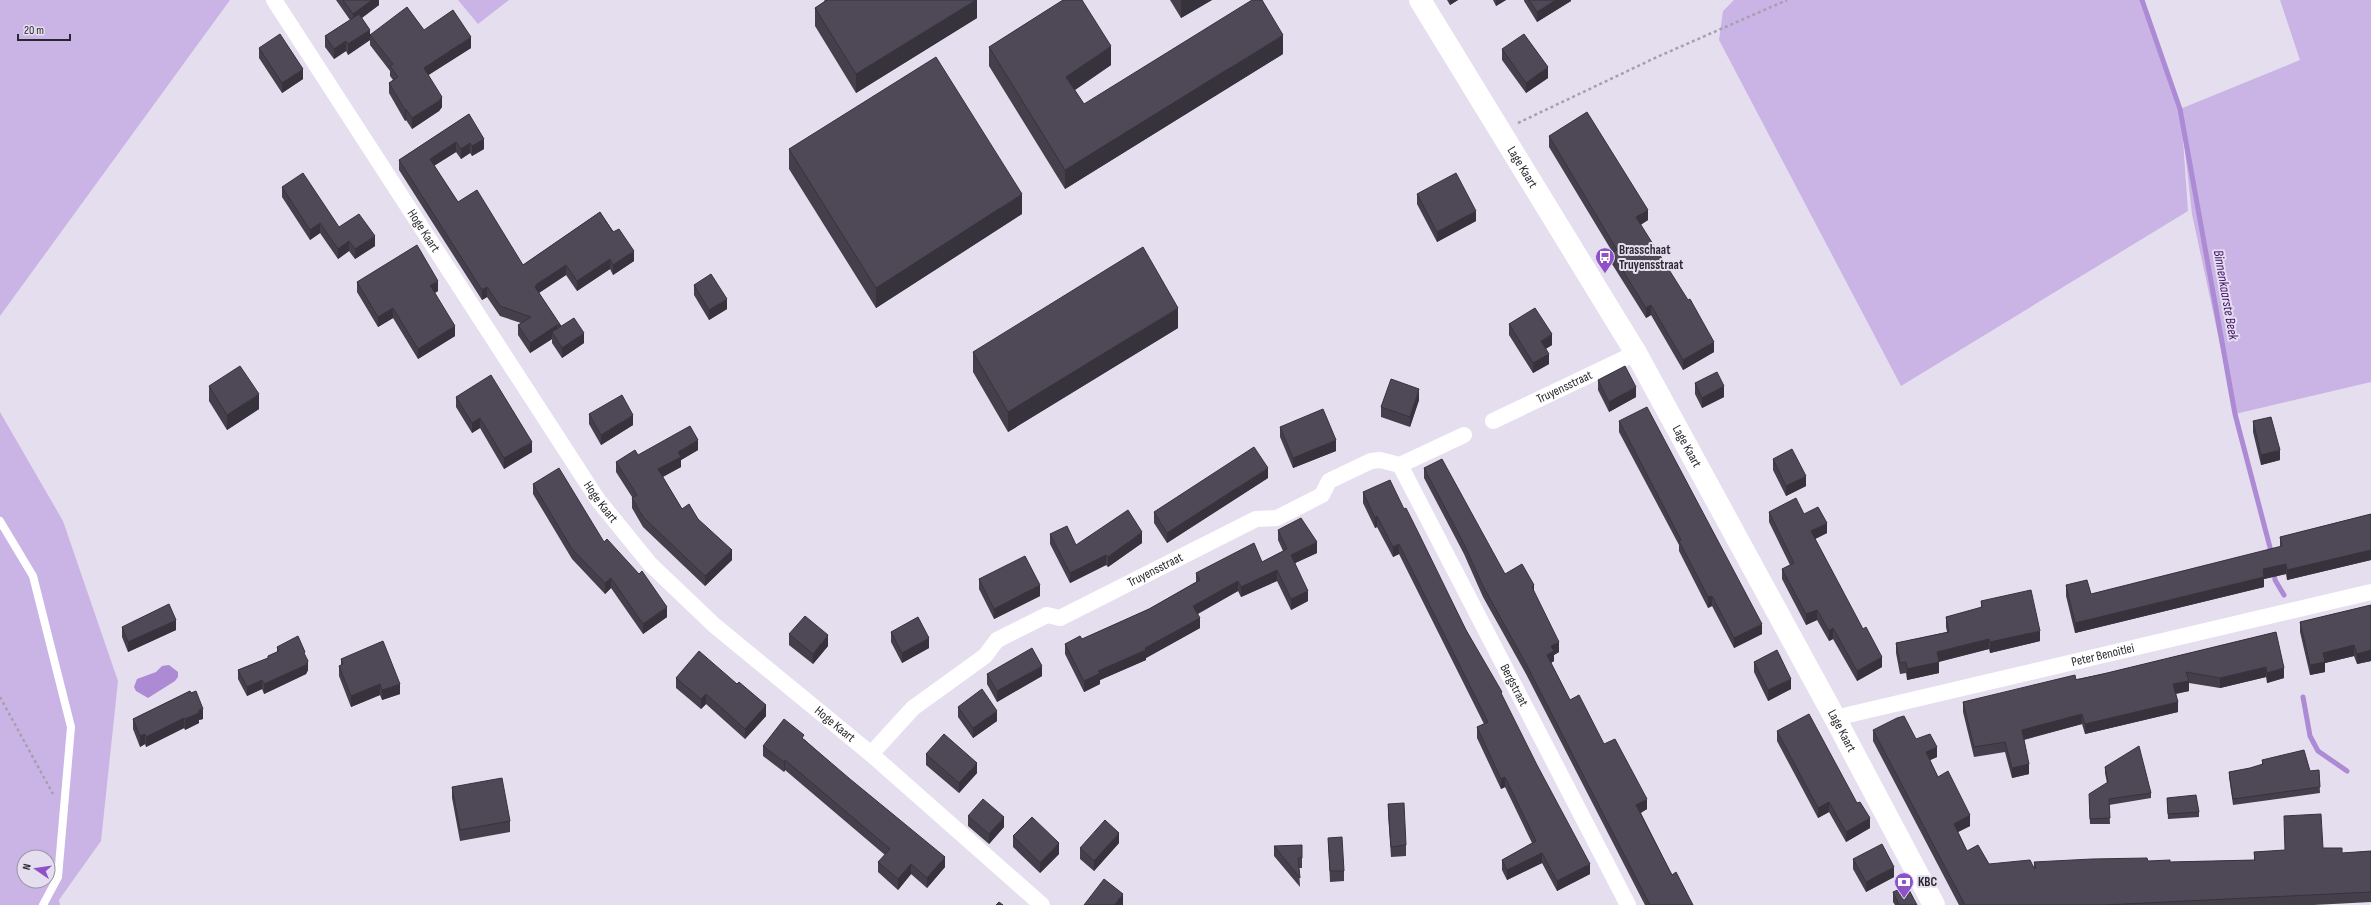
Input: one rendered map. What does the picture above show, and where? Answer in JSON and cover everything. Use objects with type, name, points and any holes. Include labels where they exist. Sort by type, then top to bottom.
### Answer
[{"type":"street","name":"Hoge Kaart","points":[[274,0],[598,500],[650,564],[714,625],[871,754],[1042,905]]},
{"type":"street","name":"Lage Kaart","points":[[1420,0],[1636,353],[1835,718],[1934,905]]},
{"type":"street","name":"Truyensstraat","points":[[1493,421],[1636,353]]},
{"type":"street","points":[[1400,465],[1464,435]]},
{"type":"street","name":"Truyensstraat","points":[[871,754],[913,708],[985,656],[997,640],[1047,615],[1060,618],[1256,519],[1277,518],[1322,495],[1329,481],[1371,460],[1380,460],[1400,465]]},
{"type":"street","name":"Bergstraat","points":[[1400,465],[1628,905]]},
{"type":"street","name":"Peter Benoitlei","points":[[1835,718],[2371,592]]},
{"type":"lane","points":[[0,521],[33,576],[71,727],[58,877],[43,905]]},
{"type":"path","points":[[1500,131],[1657,57],[1787,0]]},
{"type":"path","points":[[0,697],[63,814]]},
{"type":"shaded area","points":[[0,0],[230,0],[0,316]]},
{"type":"shaded area","points":[[458,0],[509,0],[478,24]]},
{"type":"shaded area","points":[[1734,0],[2142,0],[2180,109],[2300,60],[2280,0],[2371,0],[2371,382],[2235,414],[2192,214],[2182,125],[2188,211],[1901,386],[1719,40],[1723,11]]},
{"type":"shaded area","points":[[0,412],[63,521],[118,681],[101,841],[59,900],[60,905],[0,905]]},
{"type":"shaded area","points":[[169,665],[178,672],[178,677],[175,681],[148,698],[136,691],[134,687],[137,679],[156,672],[162,666]]},
{"type":"building","points":[[343,0],[372,0],[353,14]]},
{"type":"building","points":[[827,0],[976,0],[856,74],[815,8]]},
{"type":"building","points":[[1063,0],[1082,0],[1111,46],[1066,77],[1084,104],[1252,0],[1262,0],[1283,35],[1065,170],[989,47]]},
{"type":"building","points":[[1529,0],[1556,0],[1537,12]]},
{"type":"building","points":[[407,7],[424,30],[453,10],[471,37],[424,68],[442,97],[439,101],[412,118],[406,109],[405,110],[389,83],[398,77],[390,66],[393,64],[370,35]]},
{"type":"building","points":[[359,14],[370,30],[348,44],[346,41],[334,49],[325,36]]},
{"type":"building","points":[[280,34],[303,69],[282,83],[259,48]]},
{"type":"building","points":[[1524,34],[1548,67],[1526,83],[1502,49]]},
{"type":"building","points":[[936,57],[1022,194],[876,288],[789,149]]},
{"type":"building","points":[[1587,112],[1648,210],[1636,217],[1688,300],[1690,299],[1714,342],[1683,360],[1651,305],[1646,308],[1612,253],[1617,250],[1549,136]]},
{"type":"building","points":[[469,114],[484,139],[472,146],[470,143],[461,149],[456,142],[430,159],[458,202],[477,190],[523,265],[600,212],[613,232],[619,229],[634,251],[613,265],[610,259],[577,281],[566,265],[537,284],[535,287],[561,326],[557,325],[530,343],[518,325],[531,317],[500,306],[487,287],[482,290],[399,160]]},
{"type":"building","points":[[303,173],[339,227],[359,214],[375,236],[355,249],[349,241],[338,249],[320,223],[310,230],[282,187]]},
{"type":"building","points":[[1456,173],[1476,211],[1437,232],[1417,194]]},
{"type":"building","points":[[417,245],[438,281],[430,285],[455,326],[418,349],[393,308],[378,317],[357,282]]},
{"type":"building","points":[[1143,247],[1178,308],[1008,412],[973,352]]},
{"type":"building","points":[[711,274],[727,299],[709,310],[694,285]]},
{"type":"building","points":[[1535,308],[1552,334],[1541,341],[1549,354],[1533,363],[1509,324]]},
{"type":"building","points":[[574,318],[584,333],[562,348],[552,332]]},
{"type":"building","points":[[240,366],[259,394],[227,415],[209,386]]},
{"type":"building","points":[[1625,366],[1636,387],[1609,402],[1598,380]]},
{"type":"building","points":[[1717,372],[1724,386],[1702,398],[1695,383]]},
{"type":"building","points":[[491,375],[532,442],[504,458],[480,418],[472,423],[456,397]]},
{"type":"building","points":[[1391,379],[1419,389],[1410,417],[1381,407]]},
{"type":"building","points":[[622,395],[633,415],[601,435],[589,414]]},
{"type":"building","points":[[1647,407],[1762,624],[1734,638],[1712,596],[1708,597],[1679,541],[1681,540],[1619,421]]},
{"type":"building","points":[[1323,409],[1336,440],[1293,458],[1280,427]]},
{"type":"building","points":[[2271,417],[2280,450],[2261,455],[2253,421]]},
{"type":"building","points":[[690,426],[698,440],[678,452],[681,457],[658,469],[682,509],[689,504],[698,519],[732,550],[705,576],[643,517],[632,498],[637,495],[616,462],[635,450],[638,455]]},
{"type":"building","points":[[1254,447],[1268,468],[1167,533],[1154,512]]},
{"type":"building","points":[[1792,449],[1806,476],[1786,486],[1773,459]]},
{"type":"building","points":[[1442,459],[1505,574],[1522,564],[1534,585],[1532,587],[1559,642],[1551,646],[1554,651],[1547,655],[1570,700],[1579,695],[1604,744],[1615,739],[1647,799],[1636,805],[1672,875],[1676,872],[1693,905],[1650,905],[1526,664],[1483,586],[1464,544],[1424,468]]},
{"type":"building","points":[[559,468],[604,542],[607,539],[639,574],[642,571],[667,607],[643,624],[611,578],[605,583],[572,549],[533,484]]},
{"type":"building","points":[[1390,480],[1404,509],[1406,508],[1466,630],[1502,692],[1501,693],[1537,765],[1590,864],[1557,881],[1542,853],[1507,870],[1502,860],[1536,841],[1505,777],[1501,779],[1477,727],[1488,722],[1399,544],[1393,547],[1377,516],[1375,518],[1363,492]]},
{"type":"building","points":[[1796,498],[1804,514],[1818,507],[1827,523],[1811,531],[1863,629],[1866,627],[1882,657],[1857,671],[1833,628],[1829,631],[1817,610],[1806,614],[1782,569],[1794,563],[1769,512]]},
{"type":"building","points":[[1128,510],[1142,532],[1108,557],[1106,555],[1070,573],[1050,534],[1067,526],[1076,545]]},
{"type":"building","points":[[2371,514],[2371,550],[2287,570],[2286,564],[2263,569],[2264,577],[2075,623],[2066,585],[2087,580],[2091,594],[2282,546],[2280,537]]},
{"type":"building","points":[[1301,518],[1317,542],[1291,555],[1308,591],[1291,599],[1277,570],[1241,587],[1238,581],[1193,606],[1200,618],[1145,648],[1146,650],[1098,671],[1100,673],[1084,681],[1065,644],[1080,636],[1082,639],[1149,609],[1200,580],[1196,573],[1254,543],[1262,562],[1287,549],[1278,530]]},
{"type":"building","points":[[1025,556],[1040,585],[994,609],[979,579]]},
{"type":"building","points":[[2031,590],[2040,631],[1990,642],[1989,639],[1937,652],[1939,662],[1907,669],[1906,662],[1900,663],[1896,643],[1949,632],[1946,617],[1982,607],[1981,601]]},
{"type":"building","points":[[169,604],[176,620],[128,642],[122,627]]},
{"type":"building","points":[[2371,605],[2371,650],[2357,654],[2354,645],[2323,653],[2325,662],[2310,665],[2300,622]]},
{"type":"building","points":[[805,616],[828,635],[813,654],[789,634]]},
{"type":"building","points":[[918,617],[929,638],[902,653],[891,632]]},
{"type":"building","points":[[2276,632],[2284,668],[2267,673],[2266,667],[2220,678],[2186,672],[2189,681],[2173,684],[2178,702],[2085,724],[2082,714],[2022,730],[2029,764],[2012,768],[2005,742],[1974,747],[1963,702],[2075,675],[2076,680]]},
{"type":"building","points":[[298,636],[308,661],[306,665],[264,684],[262,680],[247,687],[238,670],[268,658],[268,656],[279,651],[277,647]]},
{"type":"building","points":[[383,641],[400,684],[382,690],[380,684],[351,696],[339,666],[343,664],[341,659]]},
{"type":"building","points":[[1032,648],[1042,666],[997,691],[987,674]]},
{"type":"building","points":[[1777,650],[1791,679],[1768,690],[1754,662]]},
{"type":"building","points":[[699,651],[737,684],[739,682],[766,705],[745,729],[706,694],[701,699],[676,678]]},
{"type":"building","points":[[982,689],[997,711],[973,728],[958,707]]},
{"type":"building","points":[[190,691],[191,693],[196,691],[203,709],[199,710],[199,713],[185,719],[184,718],[146,737],[145,734],[140,736],[133,719]]},
{"type":"building","points":[[1809,714],[1857,803],[1860,802],[1870,818],[1846,832],[1829,802],[1818,808],[1777,731]]},
{"type":"building","points":[[1904,716],[1916,739],[1930,734],[1937,747],[1926,752],[1938,777],[1948,771],[1970,815],[1954,824],[1967,851],[1978,845],[1989,864],[2030,860],[2034,868],[2036,868],[2034,862],[2092,859],[2147,858],[2148,861],[2170,860],[2170,862],[2255,860],[2254,852],[2285,850],[2284,816],[2321,814],[2323,848],[2342,848],[2342,853],[2371,851],[2371,892],[2104,905],[1965,905],[1873,730]]},
{"type":"building","points":[[784,719],[804,735],[802,738],[945,857],[927,878],[911,864],[898,879],[878,862],[890,849],[785,760],[784,762],[763,746]]},
{"type":"building","points":[[944,734],[977,763],[959,783],[926,754]]},
{"type":"building","points":[[2139,746],[2151,793],[2109,799],[2110,818],[2090,819],[2089,794],[2108,782],[2105,767]]},
{"type":"building","points":[[2304,750],[2310,771],[2319,770],[2320,787],[2233,799],[2229,772],[2263,764],[2262,760]]},
{"type":"building","points":[[502,778],[510,821],[460,830],[452,787]]},
{"type":"building","points":[[2196,795],[2199,812],[2168,814],[2167,798]]},
{"type":"building","points":[[983,799],[1004,817],[989,834],[968,816]]},
{"type":"building","points":[[1404,803],[1406,845],[1391,847],[1388,804]]},
{"type":"building","points":[[1032,817],[1059,843],[1040,863],[1013,836]]},
{"type":"building","points":[[1105,820],[1119,833],[1094,861],[1080,848]]},
{"type":"building","points":[[1342,837],[1344,871],[1330,871],[1328,838]]},
{"type":"building","points":[[1882,844],[1894,867],[1866,882],[1853,859]]},
{"type":"building","points":[[1302,845],[1302,858],[1298,858],[1300,878],[1274,846]]},
{"type":"building","points":[[1104,879],[1123,894],[1114,905],[1084,905]]},
{"type":"building","points":[[1907,886],[1917,905],[1899,905],[1893,892]]},
{"type":"building","points":[[999,902],[1003,905],[996,905]]},
{"type":"waterway","name":"Binnenkaarste Beek","points":[[2142,0],[2180,109],[2235,414],[2272,555]]},
{"type":"waterway","name":"Binnenkaarste Beek","points":[[2274,571],[2275,580],[2284,595]]},
{"type":"waterway","name":"Binnenkaarste Beek","points":[[2303,697],[2310,736],[2318,751],[2347,771]]},
{"type":"place","name":"Brasschaat Truyensstraat","points":[[1605,274]]},
{"type":"place","name":"KBC","points":[[1904,899]]}]
